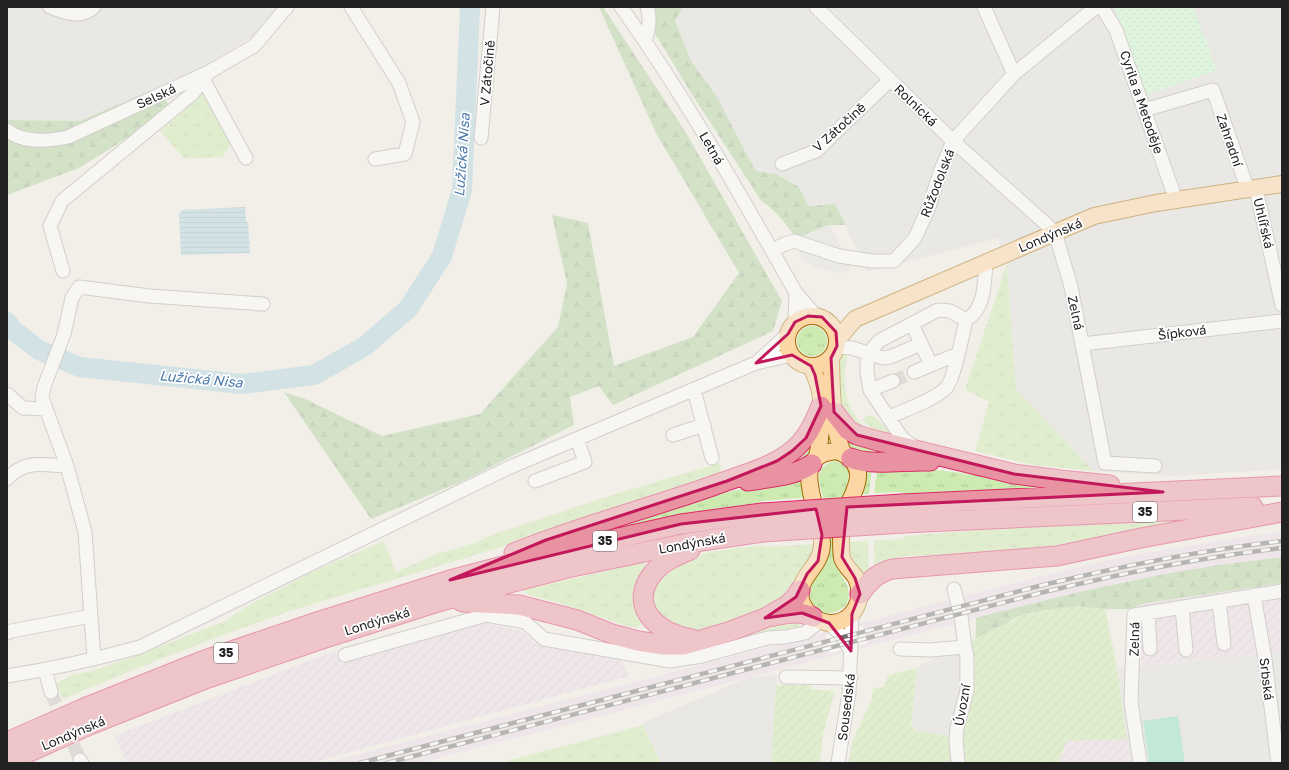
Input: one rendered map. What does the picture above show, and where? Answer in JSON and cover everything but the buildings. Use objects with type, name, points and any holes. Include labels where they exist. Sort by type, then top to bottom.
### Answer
[{"type":"highway","points":[[827,409],[848,430],[857,435],[979,466],[1029,476],[1163,492]]},
{"type":"highway","name":"35","points":[[450,580],[546,540],[700,490],[777,461],[792,451],[806,438],[827,409]]},
{"type":"highway","points":[[847,456],[862,462],[915,460],[979,466]]},
{"type":"highway","name":"35","points":[[700,490],[795,473],[803,470],[814,460]]},
{"type":"highway","name":"35","points":[[1163,492],[1282,486]]},
{"type":"highway","name":"Londýnská","points":[[7,742],[84,708],[202,661],[317,622],[450,580],[560,551],[681,524],[762,513],[902,504],[1163,492]]},
{"type":"highway","name":"Londýnská","points":[[7,762],[92,724],[208,678],[325,638],[441,601],[567,568],[688,543],[763,532],[903,523],[1282,506]]},
{"type":"highway","points":[[860,594],[875,576],[892,569],[1057,556],[1141,538],[1282,512]]},
{"type":"highway","name":"35","points":[[703,640],[684,638],[660,628],[649,616],[646,610],[644,592],[647,581],[667,560],[720,538]]},
{"type":"highway","name":"35","points":[[441,601],[519,605],[577,620],[612,634],[638,641],[664,645],[684,645],[731,631],[765,618],[788,605],[796,597],[800,590]]},
{"type":"highway","name":"35","points":[[765,618],[789,613],[802,613],[821,620]]},
{"type":"main road","name":"Londýnská","points":[[811,366],[818,366],[835,348],[855,319],[1100,214],[1176,200],[1282,184]]},
{"type":"main road","points":[[821,318],[836,332],[827,409],[820,440],[809,476],[814,504],[820,524],[822,546],[818,561],[802,581],[800,590],[801,599],[804,606],[821,620],[837,622],[845,619],[857,608],[860,594],[859,586],[842,557],[841,549],[843,523],[858,473],[855,465],[839,443],[827,409],[820,388],[811,366],[797,361],[788,349],[787,341],[792,328],[801,318],[821,318],[855,319]]},
{"type":"main road","points":[[814,460],[826,452],[836,451],[847,456]]},
{"type":"street","points":[[50,7],[73,14],[91,10]]},
{"type":"street","name":"Selská","points":[[7,130],[13,135],[22,139],[54,140],[68,137],[206,76],[254,46],[287,7]]},
{"type":"street","points":[[351,7],[399,83],[413,122],[405,154],[375,159]]},
{"type":"street","name":"V Zátočině","points":[[481,138],[493,7]]},
{"type":"street","name":"Letná","points":[[621,7],[645,40],[705,135],[796,293],[821,318]]},
{"type":"street","points":[[645,40],[648,31],[650,14],[647,7]]},
{"type":"street","name":"Rolnická","points":[[816,7],[953,141],[1055,232]]},
{"type":"street","points":[[984,7],[1014,74]]},
{"type":"street","name":"Růžodolská","points":[[772,250],[794,241],[839,256],[872,261],[894,260],[914,238],[929,207],[940,172],[953,141],[1014,74],[1096,7]]},
{"type":"street","name":"Cyrila a Metoděje","points":[[1102,7],[1116,30],[1176,200]]},
{"type":"street","points":[[63,271],[50,226],[62,200],[192,94],[206,76],[246,158]]},
{"type":"street","name":"V Zátočině","points":[[782,164],[816,151],[890,80]]},
{"type":"street","name":"Zahradní","points":[[1144,110],[1213,90],[1252,189]]},
{"type":"street","name":"Uhlířská","points":[[1252,189],[1282,305]]},
{"type":"street","name":"Zelná","points":[[1055,232],[1071,287],[1105,463],[1155,466]]},
{"type":"street","points":[[889,417],[938,395],[948,387],[966,320],[973,316],[982,302],[986,263]]},
{"type":"street","points":[[94,659],[84,532],[67,466],[42,398],[44,387],[64,334],[72,298],[79,287],[150,296],[263,304]]},
{"type":"street","points":[[756,363],[792,328],[796,293]]},
{"type":"street","points":[[917,450],[902,438],[870,390],[867,363],[870,355],[873,348],[880,341],[938,310],[950,311],[966,320]]},
{"type":"street","name":"Šípková","points":[[1083,344],[1282,321]]},
{"type":"street","points":[[912,324],[931,365]]},
{"type":"street","points":[[835,348],[852,348],[883,358],[890,357],[921,344]]},
{"type":"street","points":[[914,372],[958,354]]},
{"type":"street","points":[[7,676],[45,670],[140,647],[508,468],[756,363],[792,355]]},
{"type":"street","points":[[870,390],[893,381]]},
{"type":"street","points":[[694,390],[712,458]]},
{"type":"street","points":[[7,394],[22,408],[46,409]]},
{"type":"street","points":[[673,435],[704,424]]},
{"type":"street","points":[[535,481],[585,462],[577,439]]},
{"type":"street","points":[[7,479],[18,469],[25,466],[67,466]]},
{"type":"street","name":"Úvozní","points":[[954,589],[961,616],[967,656],[967,691],[956,740],[958,763]]},
{"type":"street","name":"Zelná","points":[[1140,763],[1131,702],[1134,615],[1282,591]]},
{"type":"street","name":"Srbská","points":[[1254,595],[1265,659],[1278,763]]},
{"type":"street","points":[[1219,601],[1224,644]]},
{"type":"street","points":[[1182,608],[1186,650]]},
{"type":"street","points":[[1148,613],[1150,650]]},
{"type":"street","name":"Sousedská","points":[[838,763],[851,678],[852,614]]},
{"type":"street","points":[[345,655],[486,615],[525,622],[544,639],[670,661],[702,656],[768,638],[785,637],[805,633],[821,620],[841,635],[851,652]]},
{"type":"street","points":[[7,633],[91,616]]},
{"type":"street","points":[[900,649],[930,650],[965,647]]},
{"type":"street","points":[[45,670],[51,692]]},
{"type":"street","points":[[786,677],[851,678]]},
{"type":"highlighted area","points":[[808,316],[822,317],[836,332],[837,346],[831,358],[834,412],[857,435],[1014,474],[1163,492],[847,507],[842,557],[855,578],[860,594],[852,614],[851,651],[829,623],[802,613],[765,618],[796,597],[807,574],[818,561],[822,535],[816,509],[681,524],[450,580],[546,540],[727,481],[777,461],[792,451],[806,438],[821,406],[815,375],[811,366],[792,355],[756,363],[788,334],[795,322]]},
{"type":"shaded area","points":[[7,7],[280,7],[256,34],[194,73],[80,121],[7,120]]},
{"type":"shaded area","points":[[683,7],[1282,7],[1282,469],[1171,476],[1094,471],[1016,389],[1007,264],[998,238],[867,272],[835,204],[808,206],[776,174],[756,171],[717,97],[691,61],[675,20]]},
{"type":"shaded area","points":[[1282,129],[1282,168],[1270,133]]},
{"type":"shaded area","points":[[829,225],[847,257],[850,270],[838,273],[814,267],[803,259],[794,241],[797,238]]},
{"type":"shaded area","points":[[1282,532],[1282,557],[1132,580],[1051,599],[420,763],[324,763],[1045,575],[1127,556]]},
{"type":"shaded area","points":[[1282,583],[1282,652],[1141,665],[1139,606],[1146,603]]},
{"type":"shaded area","points":[[481,622],[521,631],[535,643],[621,660],[629,676],[311,763],[127,763],[114,736],[334,651],[340,660]]},
{"type":"shaded area","points":[[959,651],[963,654],[960,703],[953,736],[917,731],[911,726],[917,668],[936,657]]},
{"type":"shaded area","points":[[1282,652],[1282,763],[1129,763],[1117,668]]},
{"type":"shaded area","points":[[777,675],[771,763],[660,763],[642,723],[750,677]]},
{"type":"shaded area","points":[[1127,739],[1129,763],[1058,763],[1067,741]]},
{"type":"green space","points":[[599,7],[603,7],[685,131],[782,301],[773,331],[613,405],[599,386],[570,397],[574,425],[461,482],[371,519],[284,392],[303,398],[382,436],[480,414],[558,327],[567,284],[552,215],[588,223],[614,366],[693,337],[739,273],[656,133]]},
{"type":"green space","points":[[639,7],[683,7],[675,21],[691,61],[717,97],[756,171],[776,174],[799,187],[808,206],[835,204],[846,225],[829,225],[797,238],[777,214],[762,202],[691,93]]},
{"type":"green space","points":[[1114,7],[1193,7],[1217,70],[1146,95]]},
{"type":"green space","points":[[154,89],[174,109],[79,168],[7,195],[7,120],[80,121]]},
{"type":"green space","points":[[204,91],[231,143],[223,157],[185,159],[160,131]]},
{"type":"green space","points":[[1007,264],[1016,389],[1094,471],[1033,465],[975,451],[989,402],[965,389]]},
{"type":"green space","points":[[812,326],[818,327],[826,335],[826,347],[818,355],[812,356],[806,355],[798,347],[797,341],[798,335],[806,327]]},
{"type":"green space","points":[[848,354],[845,383],[846,393],[852,411],[865,427],[878,436],[864,433],[839,410],[836,362],[839,356]]},
{"type":"green space","points":[[868,415],[873,416],[896,436],[881,433],[869,426],[862,419]]},
{"type":"green space","points":[[843,435],[875,447],[873,458],[848,451]]},
{"type":"green space","points":[[815,436],[810,457],[779,471]]},
{"type":"green space","points":[[834,461],[843,464],[849,470],[835,538],[834,558],[835,563],[848,587],[849,596],[848,601],[843,608],[835,612],[826,613],[819,611],[813,604],[810,591],[814,580],[828,558],[829,552],[828,521],[819,477],[823,468],[827,464]]},
{"type":"green space","points":[[720,463],[722,474],[508,545],[287,612],[138,668],[63,699],[58,690],[57,683],[70,676],[98,669],[141,654],[225,621],[251,604],[312,572],[384,541],[396,572],[439,553],[475,543],[494,534],[628,490]]},
{"type":"green space","points":[[872,469],[869,494],[858,494],[865,470]]},
{"type":"green space","points":[[877,470],[937,470],[1063,486],[902,494],[902,492],[874,493]]},
{"type":"green space","points":[[803,476],[809,497],[761,501],[621,527],[620,525],[723,493]]},
{"type":"green space","points":[[1188,520],[1112,537],[1034,549],[963,556],[904,556],[888,564],[874,568],[874,540],[903,539],[904,536],[1006,528]]},
{"type":"green space","points":[[868,541],[869,571],[863,581],[851,564],[847,542]]},
{"type":"green space","points":[[817,544],[812,556],[798,574],[792,590],[773,607],[758,611],[722,626],[692,632],[674,628],[665,622],[656,611],[655,588],[662,574],[675,564],[692,557],[730,549],[764,545],[765,547]]},
{"type":"green space","points":[[1282,557],[1282,583],[1146,603],[1129,609],[1046,610],[1026,614],[1010,620],[1002,641],[975,673],[976,618],[1073,594],[1168,573]]},
{"type":"green space","points":[[643,562],[647,566],[640,578],[643,622],[637,628],[623,625],[559,603],[526,594],[524,590]]},
{"type":"green space","points":[[1079,606],[1105,609],[1117,668],[1127,739],[1067,741],[1058,763],[962,763],[961,731],[973,695],[975,662],[969,641],[1026,614]]},
{"type":"green space","points":[[545,620],[623,640],[800,622],[799,626],[794,631],[706,652],[603,639]]},
{"type":"green space","points":[[917,668],[911,726],[917,731],[953,736],[955,763],[848,763],[852,742],[872,698],[873,688],[884,687],[888,675]]},
{"type":"green space","points":[[776,685],[811,685],[811,689],[835,691],[823,734],[820,763],[771,763]]},
{"type":"green space","points":[[1178,716],[1185,763],[1149,763],[1143,721]]},
{"type":"green space","points":[[643,725],[661,763],[500,763]]},
{"type":"water","points":[[245,207],[246,222],[248,222],[250,253],[181,255],[179,213],[181,213],[181,210]]},
{"type":"pier","points":[[56,331],[73,337],[52,390],[36,384]]},
{"type":"pier","points":[[863,626],[867,643],[830,653],[826,635]]},
{"type":"waterway","name":"Lužická Nisa","points":[[7,322],[13,330],[39,350],[80,367],[242,384],[314,375],[365,346],[408,309],[442,256],[462,190],[470,7]]},
{"type":"tunnel","points":[[893,381],[914,372]]},
{"type":"tunnel","points":[[51,692],[80,760]]},
{"type":"railway","points":[[360,763],[1043,585],[1162,559],[1282,541]]},
{"type":"railway","points":[[387,763],[1044,592],[1163,566],[1282,548]]}]
